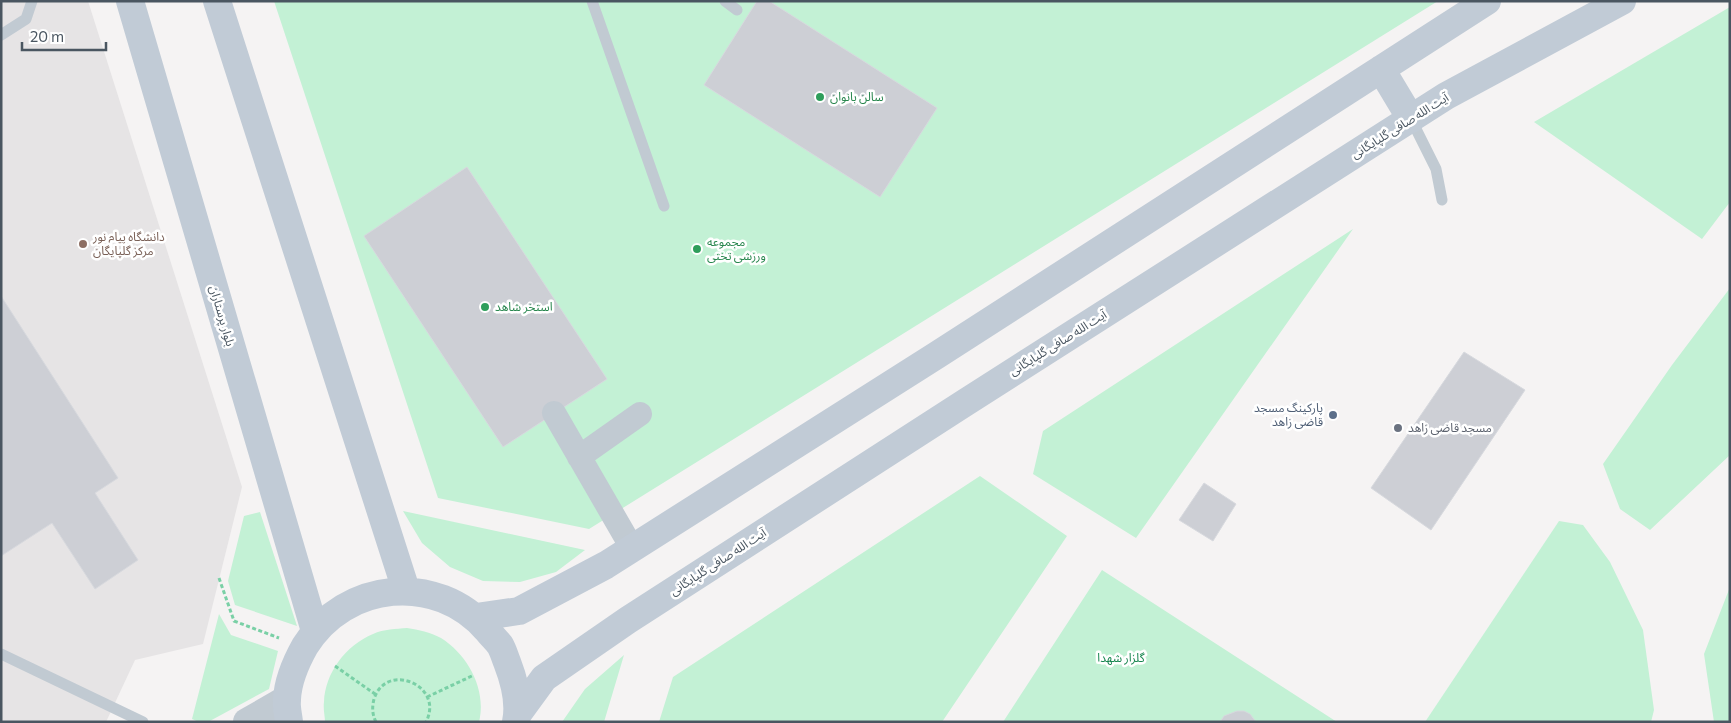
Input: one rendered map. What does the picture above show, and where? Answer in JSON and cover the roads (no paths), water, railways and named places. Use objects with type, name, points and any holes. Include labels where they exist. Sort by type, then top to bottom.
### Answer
[{"type":"main road","name":"بلوار پرستاران","points":[[130,1],[310,639]]},
{"type":"main road","points":[[217,1],[406,590]]},
{"type":"main road","points":[[476,617],[518,611],[606,565],[937,355],[1487,1]]},
{"type":"main road","name":"آیت الله صافی گلپایگانی","points":[[516,718],[544,678],[628,620],[1446,96],[1622,1]]},
{"type":"main road","points":[[1381,69],[1411,118]]},
{"type":"main road","points":[[288,710],[295,663],[310,639],[341,608],[372,594],[406,590],[443,598],[476,617],[500,644],[514,678],[516,718]]},
{"type":"street","points":[[554,413],[632,548]]},
{"type":"street","points":[[579,457],[640,414]]},
{"type":"street","points":[[247,722],[288,710]]},
{"type":"lane","points":[[1,35],[26,19],[32,1]]},
{"type":"lane","points":[[592,1],[664,206]]},
{"type":"lane","points":[[725,1],[737,10]]},
{"type":"lane","points":[[1411,118],[1436,170],[1442,200]]},
{"type":"lane","points":[[1,654],[143,722]]},
{"type":"place","name":"سالن بانوان","points":[[820,97]]},
{"type":"place","name":"دانشگاه پیام نور مرکز گلپایگان","points":[[83,244]]},
{"type":"place","name":"مجموعه ورزشی تختی","points":[[697,249]]},
{"type":"place","name":"استخر شاهد","points":[[485,307]]},
{"type":"place","name":"پارکینگ مسجد قاضی زاهد","points":[[1333,415]]},
{"type":"place","name":"مسجد قاضی زاهد","points":[[1398,428]]},
{"type":"park label","name":"گلزار شهدا","points":[[1121,658]]}]
